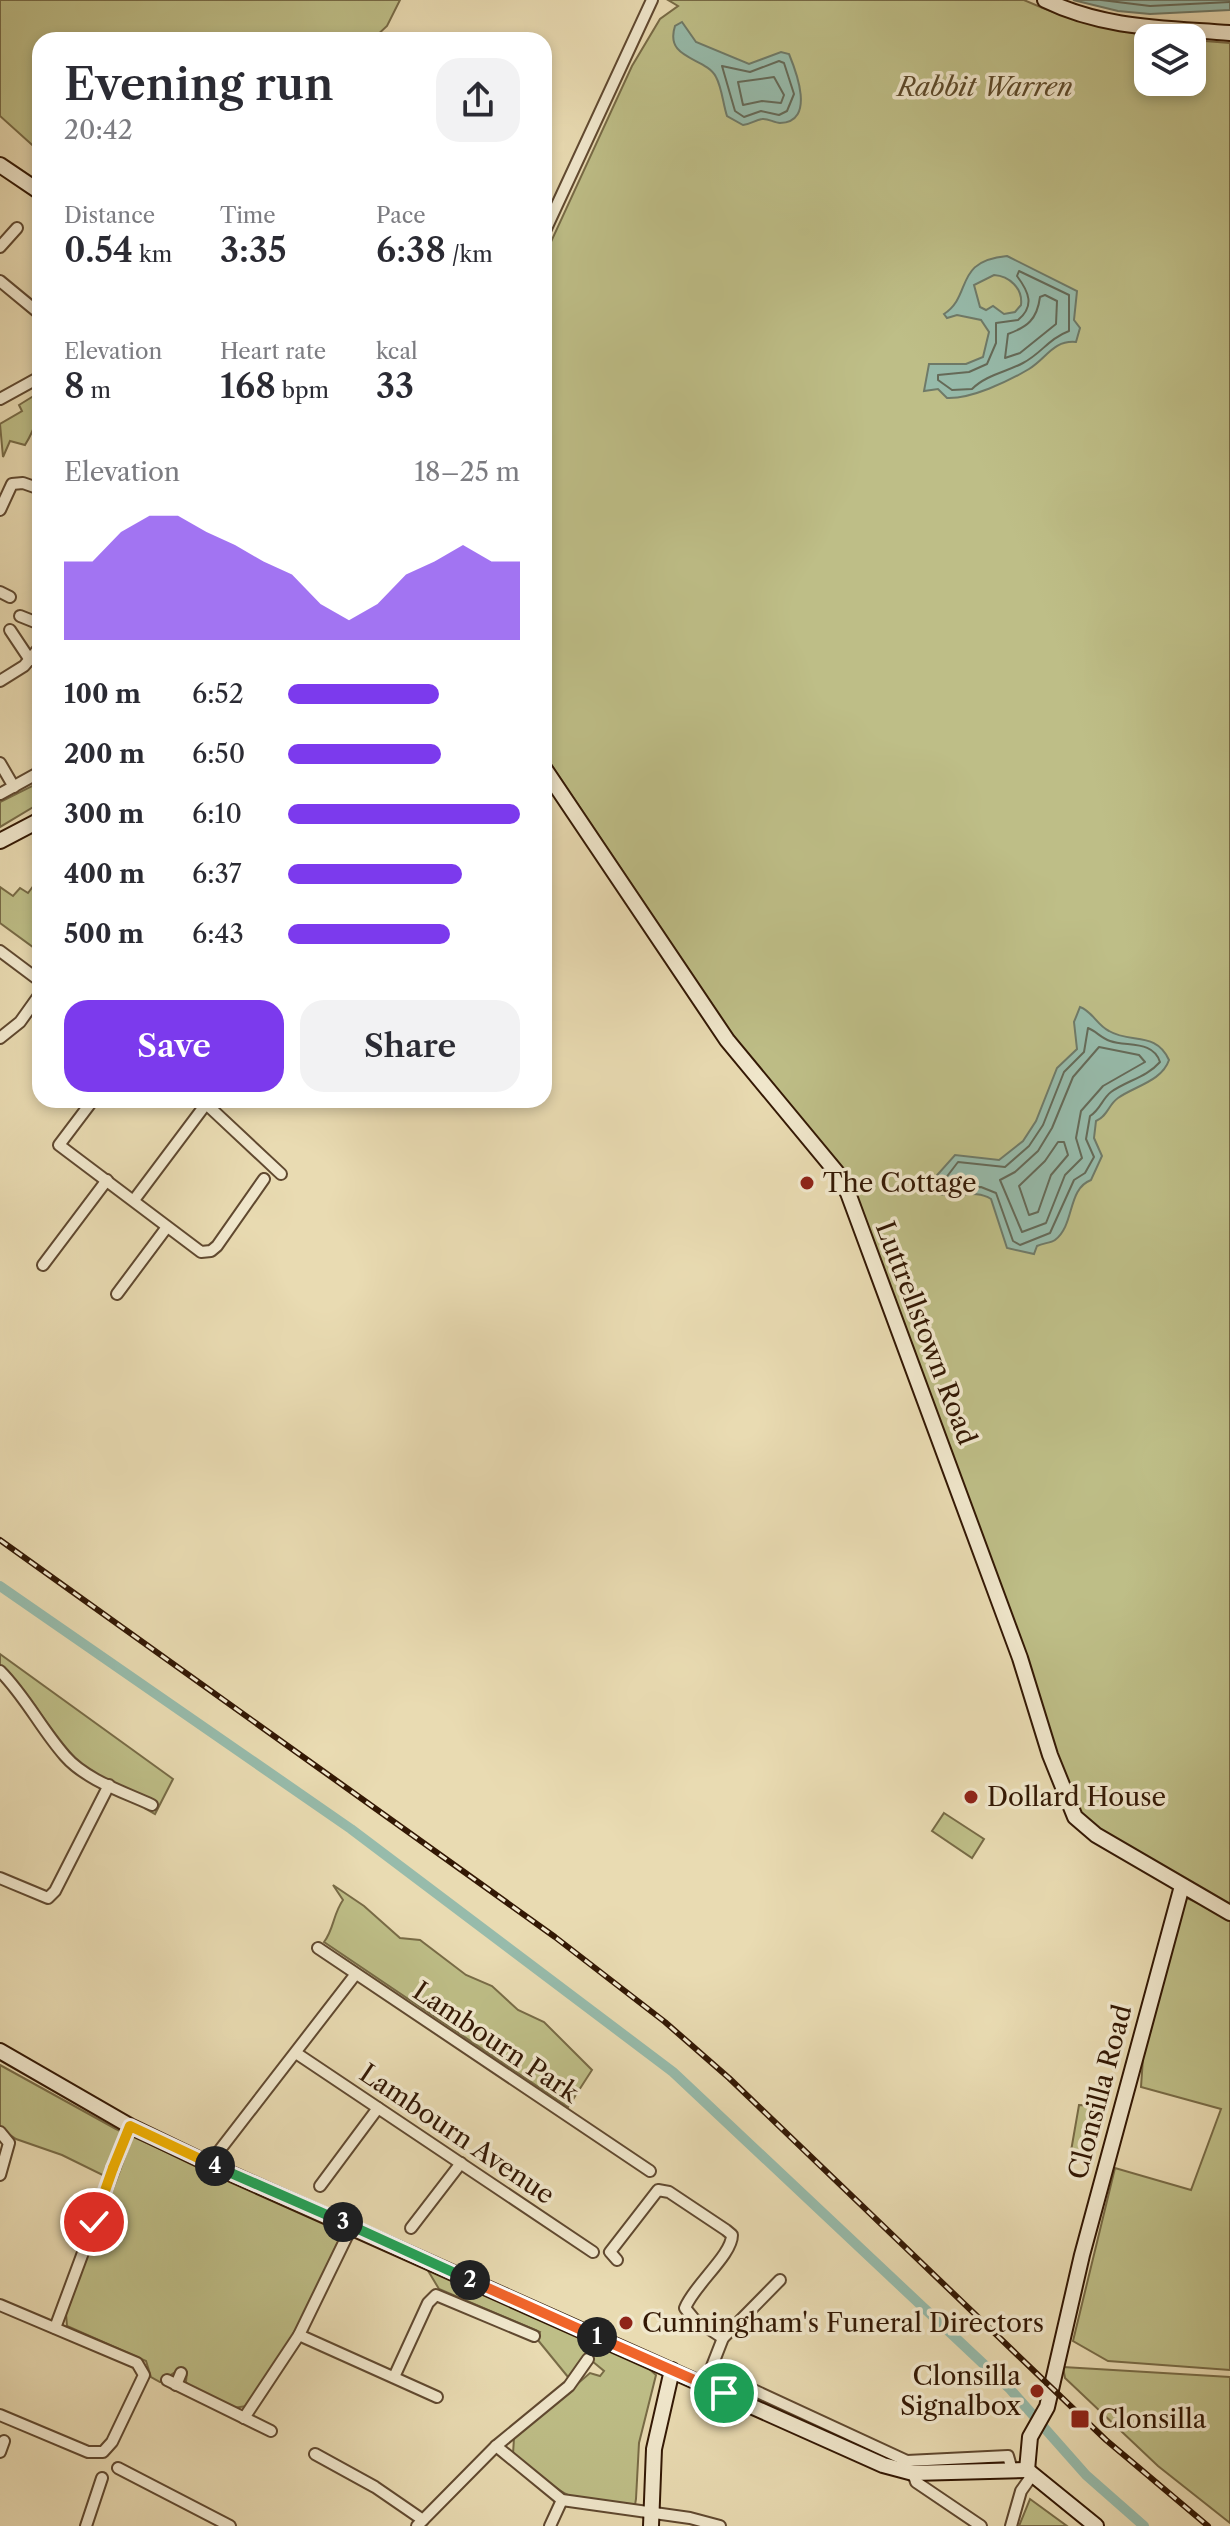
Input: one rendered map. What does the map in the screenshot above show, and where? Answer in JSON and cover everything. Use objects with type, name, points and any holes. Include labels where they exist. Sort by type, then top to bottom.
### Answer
[{"type":"street","points":[[552,216],[652,0]]},
{"type":"street","points":[[1045,0],[1084,17],[1116,25],[1230,33]]},
{"type":"street","points":[[0,165],[32,187]]},
{"type":"street","points":[[0,247],[17,228]]},
{"type":"street","points":[[0,281],[32,304]]},
{"type":"street","points":[[0,399],[32,381]]},
{"type":"street","points":[[1,505],[12,484],[32,486]]},
{"type":"street","points":[[20,616],[32,621]]},
{"type":"street","points":[[0,681],[31,659],[10,630]]},
{"type":"street","points":[[0,763],[14,787]]},
{"type":"street","points":[[0,794],[32,777]]},
{"type":"street","name":"Luttrellstown Road","points":[[552,780],[727,1040],[838,1174],[848,1193],[1075,1817],[1096,1835],[1230,1913]]},
{"type":"street","points":[[0,841],[32,824]]},
{"type":"street","points":[[0,951],[32,975]]},
{"type":"street","points":[[0,1038],[20,1022],[32,1005]]},
{"type":"street","points":[[87,1108],[59,1145],[201,1252],[211,1251],[264,1179]]},
{"type":"street","points":[[134,1200],[201,1108]]},
{"type":"street","points":[[213,1108],[281,1174]]},
{"type":"street","points":[[43,1265],[107,1180]]},
{"type":"street","points":[[117,1294],[167,1227]]},
{"type":"street","points":[[0,1671],[24,1696],[67,1759],[109,1785],[152,1805]]},
{"type":"street","points":[[0,1878],[48,1898],[55,1891],[109,1785]]},
{"type":"street","name":"Clonsilla Road","points":[[1024,2471],[1033,2429],[1044,2415],[1067,2311],[1182,1886]]},
{"type":"street","name":"Lambourn Park","points":[[318,1948],[650,2171]]},
{"type":"street","points":[[209,2164],[355,1975]]},
{"type":"street","points":[[0,2051],[130,2126],[209,2164],[809,2432],[909,2469],[968,2465],[1024,2471],[1096,2526]]},
{"type":"street","name":"Lambourn Avenue","points":[[296,2053],[593,2252]]},
{"type":"street","points":[[320,2186],[378,2108]]},
{"type":"street","points":[[55,2328],[130,2126]]},
{"type":"street","points":[[0,2132],[9,2143],[0,2175]]},
{"type":"street","points":[[411,2228],[461,2163]]},
{"type":"street","points":[[617,2260],[610,2252],[658,2190],[669,2192],[726,2230],[732,2235],[729,2248],[700,2281],[685,2308],[694,2319],[723,2338]]},
{"type":"street","points":[[244,2418],[299,2335],[352,2226]]},
{"type":"street","points":[[705,2384],[723,2338],[780,2280]]},
{"type":"street","points":[[394,2377],[428,2303],[436,2295],[534,2336]]},
{"type":"street","points":[[0,2305],[141,2367],[141,2384],[112,2442],[103,2452],[88,2452],[0,2415]]},
{"type":"street","points":[[299,2335],[437,2397]]},
{"type":"street","points":[[315,2454],[375,2487],[420,2523],[496,2446],[569,2386],[588,2359]]},
{"type":"street","points":[[651,2520],[654,2449],[672,2370]]},
{"type":"street","points":[[181,2373],[172,2382],[271,2431]]},
{"type":"street","points":[[724,2393],[734,2381],[815,2416],[909,2469],[916,2482],[981,2526]]},
{"type":"street","points":[[809,2432],[815,2416]]},
{"type":"street","points":[[496,2446],[562,2500],[651,2520],[720,2526]]},
{"type":"street","points":[[118,2468],[216,2523],[230,2526]]},
{"type":"street","points":[[1011,2526],[1024,2471]]},
{"type":"street","points":[[86,2526],[102,2478]]},
{"type":"street","points":[[550,2526],[562,2500]]},
{"type":"green space","points":[[0,0],[400,0],[381,32],[32,32],[32,145],[0,116]]},
{"type":"green space","name":"Rabbit Warren","points":[[668,0],[1024,0],[1060,15],[1134,33],[1134,96],[1206,96],[1206,41],[1230,43],[1230,1908],[1087,1821],[1073,1804],[864,1217],[736,1040],[552,766],[552,240],[632,66],[660,19],[678,6]]},
{"type":"green space","points":[[32,397],[32,431],[25,445],[10,441],[3,457],[0,424],[22,411],[19,405]]},
{"type":"green space","points":[[32,786],[32,808],[0,827],[0,802]]},
{"type":"green space","points":[[0,887],[13,896],[20,888],[28,893],[32,888],[32,946],[0,923]]},
{"type":"green space","points":[[0,1654],[173,1779],[155,1814],[148,1810],[154,1810],[157,1802],[103,1778],[75,1758],[0,1665]]},
{"type":"green space","points":[[944,1813],[984,1839],[972,1858],[932,1831]]},
{"type":"green space","points":[[333,1885],[364,1906],[400,1938],[420,1940],[466,1975],[492,1986],[518,2010],[544,2022],[592,2070],[568,2107],[324,1942],[343,1900]]},
{"type":"green space","points":[[1187,1898],[1230,1918],[1230,2370],[1108,2361],[1073,2341],[1115,2168],[1191,2190],[1221,2109],[1141,2087],[1144,2043],[1182,1904]]},
{"type":"green space","points":[[0,2065],[116,2129],[339,2230],[338,2242],[298,2327],[247,2406],[233,2408],[190,2387],[186,2382],[187,2372],[180,2369],[160,2382],[151,2377],[146,2361],[67,2326],[66,2314],[115,2181],[62,2155],[16,2139],[0,2128]]},
{"type":"green space","points":[[1079,2105],[1102,2106],[1093,2155],[1071,2151]]},
{"type":"green space","points":[[427,2269],[583,2339],[587,2354],[572,2378],[537,2339],[540,2332],[439,2289]]},
{"type":"green space","points":[[588,2342],[647,2367],[656,2375],[639,2443],[635,2505],[600,2507],[584,2502],[554,2486],[513,2454],[514,2438],[590,2373],[600,2376],[604,2371],[592,2361]]},
{"type":"green space","points":[[1063,2367],[1230,2377],[1230,2523],[1158,2466],[1065,2378]]},
{"type":"green space","points":[[1030,2499],[1067,2526],[1019,2526]]},
{"type":"water","points":[[1073,0],[1230,0],[1230,10],[1150,14],[1118,11]]},
{"type":"water","points":[[682,22],[696,42],[749,64],[781,52],[789,54],[801,94],[798,114],[780,123],[762,119],[743,125],[727,116],[720,86],[711,70],[675,46],[675,26]]},
{"type":"water","points":[[1007,256],[1077,291],[1074,320],[1080,328],[1076,342],[1061,344],[1029,369],[978,393],[947,398],[938,389],[924,391],[929,364],[966,364],[983,357],[989,332],[981,320],[957,315],[947,318],[944,314],[953,306],[971,272],[978,264]],"holes":[[[994,275],[1010,280],[1020,293],[1021,305],[1015,312],[1004,314],[993,306],[986,310],[980,307],[974,285]]]},
{"type":"water","points":[[1080,1007],[1117,1035],[1157,1045],[1169,1060],[1160,1073],[1118,1098],[1096,1121],[1094,1138],[1102,1156],[1091,1180],[1078,1191],[1061,1233],[1053,1241],[1037,1246],[1034,1254],[1007,1248],[991,1199],[977,1194],[932,1192],[930,1183],[955,1155],[999,1160],[1023,1141],[1036,1121],[1057,1068],[1077,1049],[1074,1022]]},
{"type":"waterway","points":[[0,1586],[351,1829],[673,2072],[1009,2388],[1086,2475],[1144,2526]]},
{"type":"railway","points":[[0,1540],[555,1937],[665,2022],[729,2078],[1106,2440],[1208,2526]]},
{"type":"place","name":"The Cottage","points":[[807,1183]]},
{"type":"place","name":"Dollard House","points":[[971,1797]]},
{"type":"place","name":"Cunningham's Funeral Directors","points":[[626,2323]]},
{"type":"place","name":"Clonsilla Signalbox","points":[[1037,2391]]},
{"type":"place","name":"Clonsilla","points":[[1080,2419]]},
{"type":"route","points":[[94,2222],[130,2126],[724,2393]]}]
